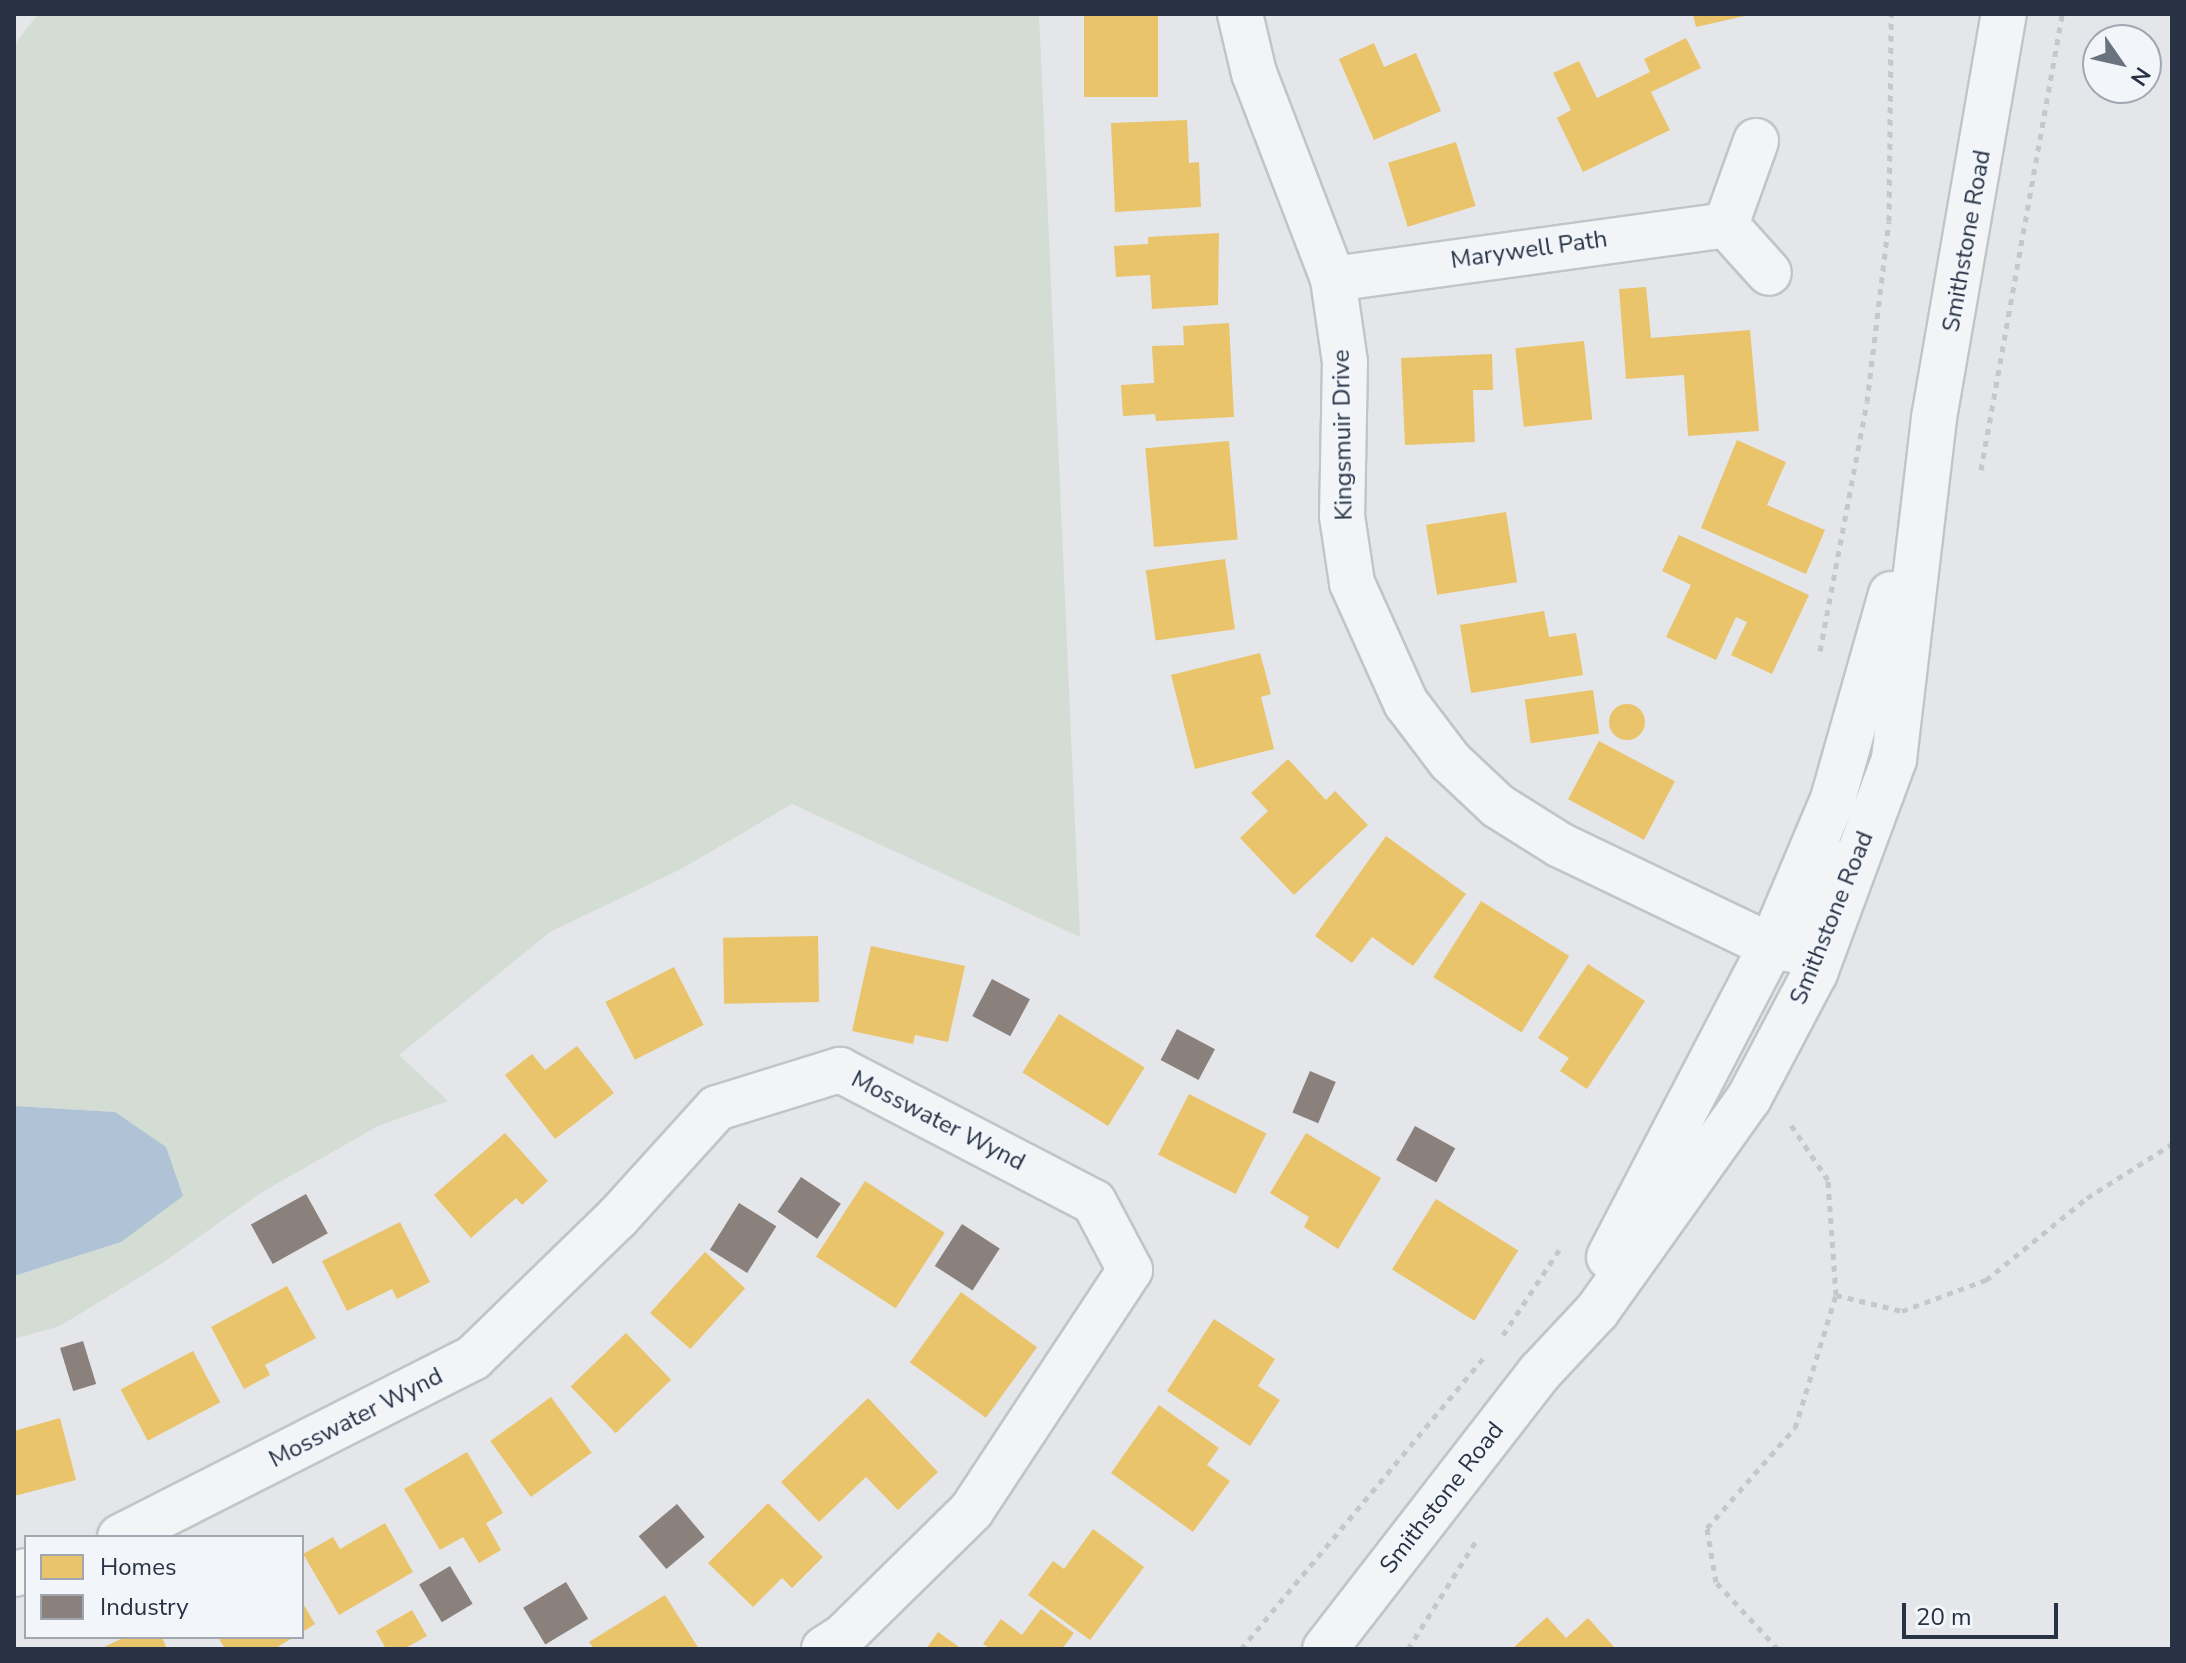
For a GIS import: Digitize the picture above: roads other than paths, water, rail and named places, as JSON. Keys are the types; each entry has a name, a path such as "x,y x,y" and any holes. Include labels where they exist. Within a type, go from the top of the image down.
{"street":[{"name":"Kingsmuir Drive","path":"1240,14 1254,73 1333,279 1345,362 1342,516 1352,583 1406,703 1450,761 1498,806 1560,845 1771,946"},
{"name":"Smithstone Road","path":"1325,1649 1561,1348 1597,1311 1749,1098 1815,973 1889,774 1927,468 2004,14"},
{"path":"1756,141 1726,225 1769,273"},
{"name":"Marywell Path","path":"1333,279 1726,225"},
{"name":"Smithstone Road","path":"1561,1348 1771,946 1833,799 1927,468"},
{"path":"1771,946 1794,950 1889,774"},
{"name":"Mosswater Wynd","path":"124,1535 473,1358 618,1217 717,1108 840,1070 1094,1202 1130,1270 972,1510 844,1636 824,1649"}],"water":[{"path":"14,1106 115,1112 166,1147 183,1196 121,1242 14,1276"}]}
